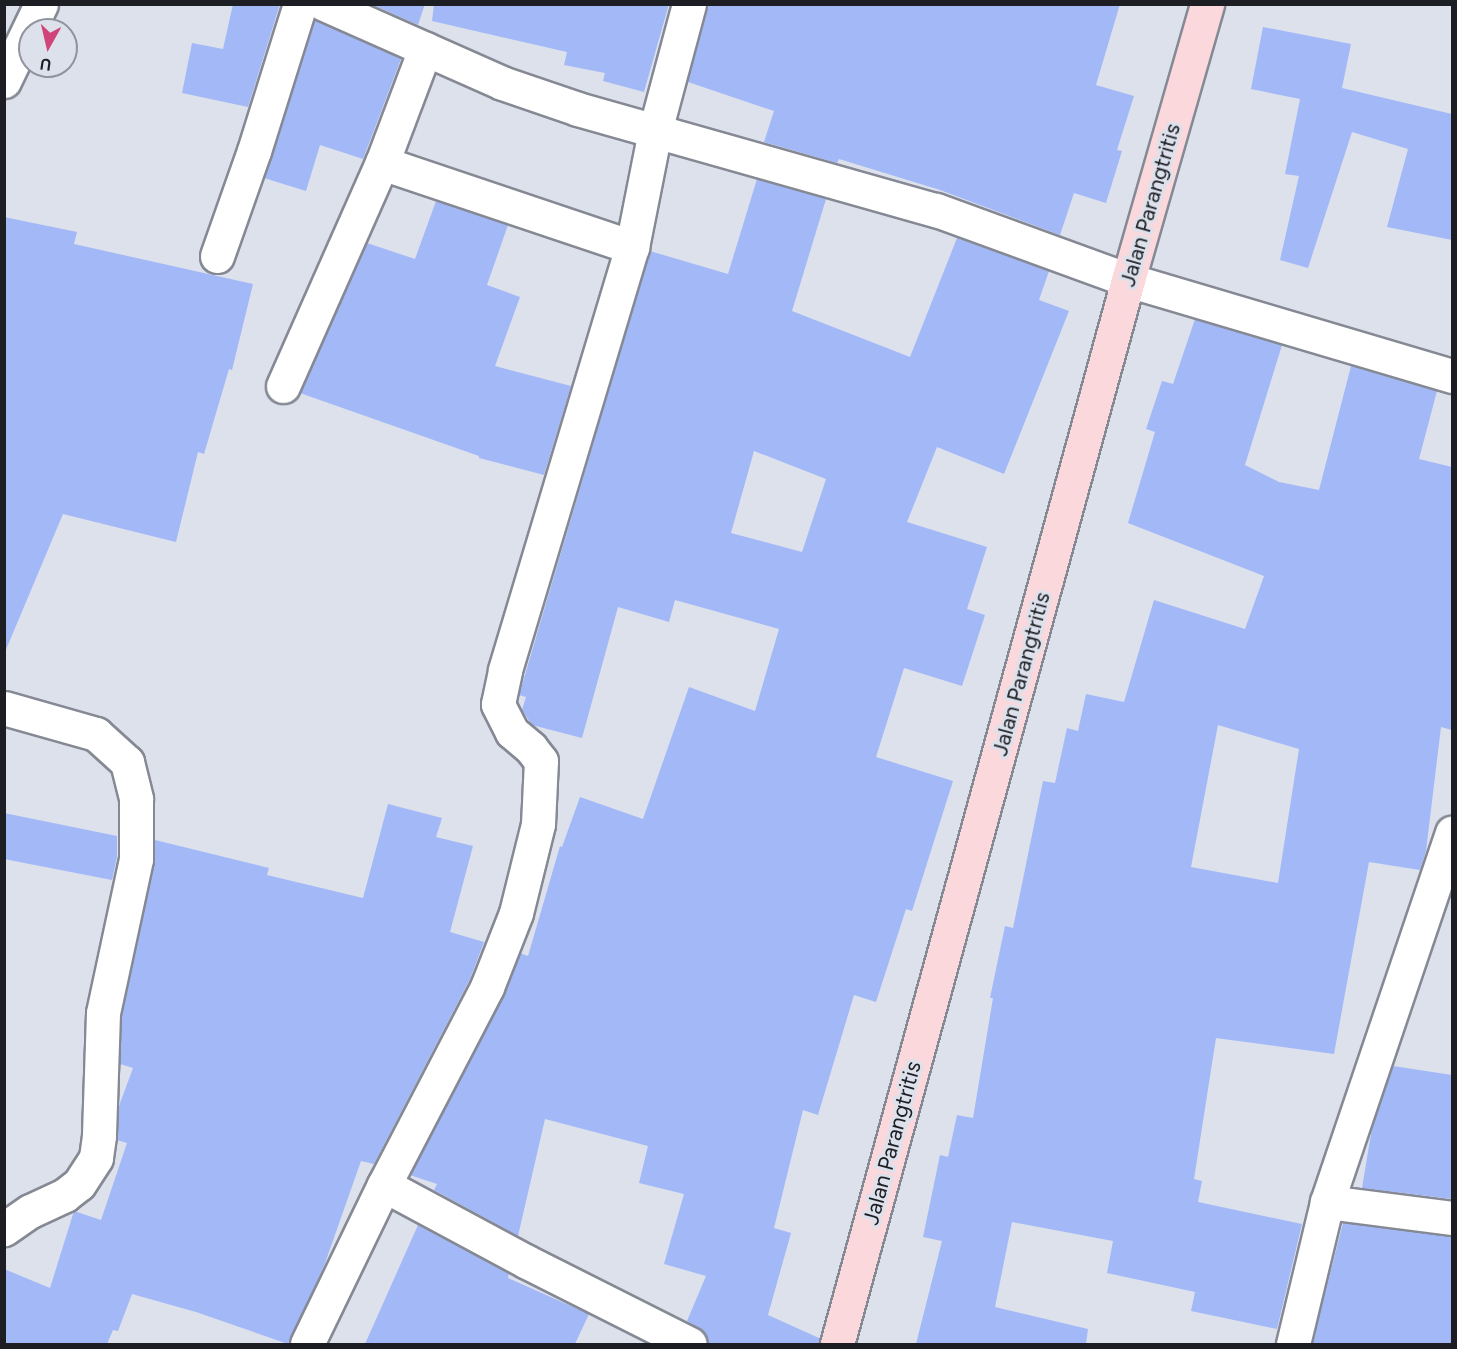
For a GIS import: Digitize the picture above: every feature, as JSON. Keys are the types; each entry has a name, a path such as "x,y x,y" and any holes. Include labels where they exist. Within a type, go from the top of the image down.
{"main road":[{"name":"Jalan Parangtritis","path":"837,1344 1128,280 1207,4"}],"street":[{"path":"4,81 41,4"},
{"path":"217,256 254,151 300,4"},
{"path":"324,4 502,82 655,131 809,172 936,210 1128,280 1452,376"},
{"path":"307,1344 384,1185 487,987 516,913 538,824 541,761 531,748 512,732 498,704 505,670 632,248 655,131 689,4"},
{"path":"283,386 382,163 425,49"},
{"path":"382,163 632,248"},
{"path":"4,708 33,714 96,734 127,762 136,799 136,859 103,1013 99,1136 96,1158 80,1184 65,1195 30,1211 4,1229"},
{"path":"1293,1344 1328,1202 1439,917 1452,833"},
{"path":"384,1185 537,1267 690,1344"},
{"path":"1328,1202 1452,1218"}],"building":[{"path":"233,4 280,4 248,107 182,93 192,43 223,49"},
{"path":"371,4 425,4 418,25"},
{"path":"434,4 669,4 644,92 603,81 605,73 564,65 567,52 432,21"},
{"path":"707,4 1120,4 1096,85 1134,96 1117,150 1122,151 1106,203 1074,193 1060,235 940,190 839,159 837,163 764,142 774,111 688,82"},
{"path":"315,20 401,59 363,159 320,145 306,191 264,178"},
{"path":"1263,27 1351,44 1342,88 1452,114 1452,240 1387,227 1408,149 1352,132 1308,268 1280,260 1299,176 1285,174 1300,99 1251,89"},
{"path":"757,179 826,199 792,311 910,357 957,238 1049,271 1039,300 1069,311 1004,474 937,447 907,522 987,547 967,609 985,615 962,686 904,668 876,757 953,781 912,911 906,909 876,1002 854,995 818,1115 803,1110 774,1228 791,1233 768,1315 819,1338 819,1344 708,1344 705,1333 687,1321 706,1276 664,1264 684,1194 639,1183 648,1146 545,1119 518,1236 434,1190 437,1184 410,1175 504,996 520,953 528,956 560,846 562,847 580,797 643,819 689,687 755,711 779,629 675,600 669,622 618,607 582,738 532,725 522,710 526,697 519,695 650,251 728,274","holes":["754,451 826,479 802,552 731,533"]},
{"path":"436,201 508,225 487,285 520,297 495,366 571,386 544,475 479,458 479,456 300,393 367,243 415,259"},
{"path":"4,217 77,232 74,244 253,284 232,370 229,369 204,454 198,452 176,542 63,514 5,652"},
{"path":"1195,319 1282,345 1245,465 1279,482 1319,490 1351,366 1437,391 1419,459 1452,467 1452,730 1441,727 1426,851 1420,870 1369,862 1334,1054 1216,1038 1194,1179 1202,1181 1198,1202 1302,1224 1277,1329 1191,1311 1195,1292 1107,1273 1113,1241 1012,1222 995,1307 1088,1329 1086,1344 916,1344 942,1241 923,1237 940,1155 948,1157 957,1115 973,1118 993,998 990,998 1005,926 1013,928 1043,781 1055,783 1067,728 1078,731 1086,694 1124,702 1154,600 1245,629 1264,576 1128,523 1155,432 1146,429 1162,381 1173,384","holes":["1218,725 1299,749 1278,883 1191,867"]},
{"path":"388,804 442,818 436,837 473,846 450,932 484,942 470,979 374,1164 361,1161 324,1266 288,1344 196,1312 132,1294 118,1331 113,1330 107,1344 4,1344 4,1269 50,1288 74,1211 101,1220 127,1143 117,1140 119,1106 133,1068 120,1064 122,1015 154,863 155,840 269,868 267,875 363,898"},
{"path":"4,813 117,836 117,857 112,880 4,859"},
{"path":"1393,1066 1452,1075 1452,1199 1362,1188 1372,1128"},
{"path":"1343,1223 1452,1236 1452,1344 1312,1344"},
{"path":"418,1225 509,1274 508,1278 589,1314 575,1344 365,1344"}]}
